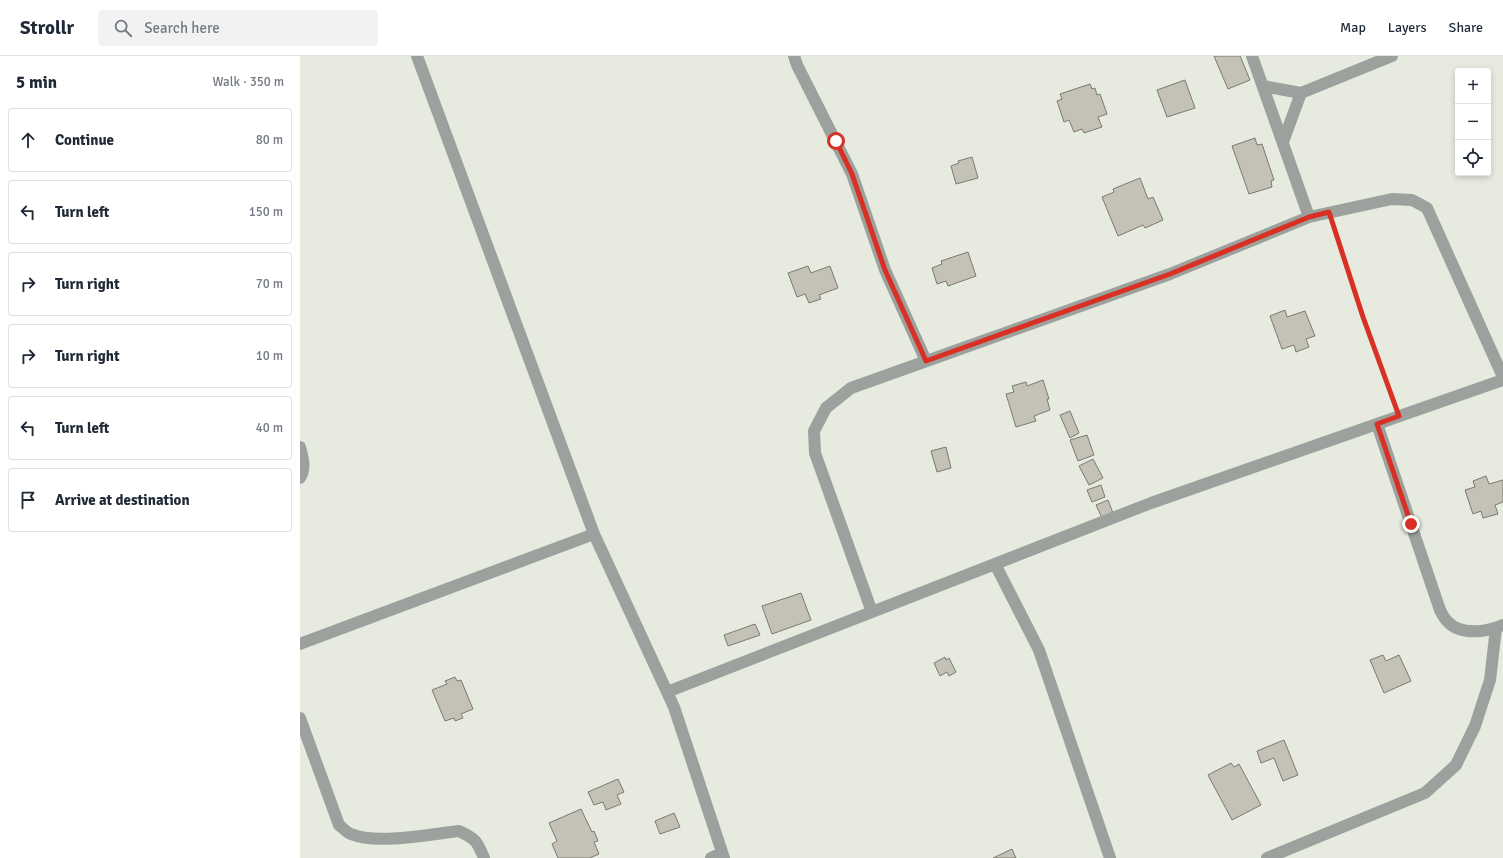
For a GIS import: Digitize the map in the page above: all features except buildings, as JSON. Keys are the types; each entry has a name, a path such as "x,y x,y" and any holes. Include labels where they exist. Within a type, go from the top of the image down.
{"street":[{"path":"417,56 594,534 674,707 719,856"},
{"path":"794,56 797,65 852,174 885,270 926,361"},
{"path":"1252,56 1309,217"},
{"path":"1263,86 1302,93 1392,56"},
{"path":"1283,142 1302,93"},
{"path":"667,692 872,612 995,564 1151,503 1503,379 1427,208 1412,200 1392,199 1309,217 1170,274 851,388 826,408 814,431 815,454 872,612"},
{"path":"1267,858 1425,793 1456,765 1475,726 1490,680 1499,627 1476,632 1460,629 1447,622 1440,610 1377,424"},
{"path":"300,447 304,459 304,471 300,478"},
{"path":"300,644 594,534"},
{"path":"995,564 1039,650 1110,858"},
{"path":"300,718 339,825 350,834 361,838 379,840 459,831 470,836 477,842 484,858"}],"path":[{"path":"1329,212 1363,317 1399,416"}],"route":[{"path":"836,141 852,174 885,270 926,361 1170,274 1309,217 1329,212 1363,317 1399,416 1377,424 1411,524"}]}
